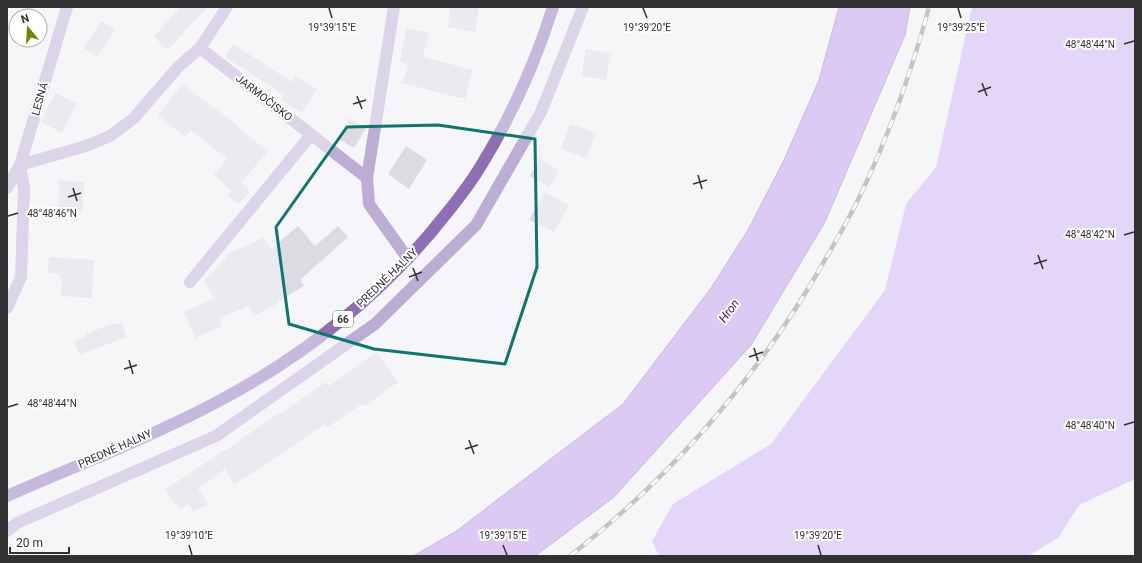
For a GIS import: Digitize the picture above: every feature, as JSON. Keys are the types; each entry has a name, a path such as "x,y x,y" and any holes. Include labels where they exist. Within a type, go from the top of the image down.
{"main road":[{"name":"PREDNÉ HALNY","path":"7,496 190,416 288,360 332,328 370,296 408,259 461,195 482,165 521,89 540,45 553,7"}],"street":[{"name":"LESNÁ","path":"7,188 20,165 67,7"},
{"path":"7,308 21,277 24,189 20,165 86,146 110,136 133,119 178,67 200,48 227,7"},
{"path":"394,7 367,178 369,204 408,259"},
{"path":"7,532 17,523 216,436 375,324 476,225 541,112 582,7"},
{"name":"JARMOČISKO","path":"200,48 367,178"},
{"path":"190,282 311,135"}],"highlighted area":[{"path":"438,125 535,139 537,267 505,364 374,349 289,324 276,227 347,127"}],"shaded area":[{"path":"972,7 1135,7 1135,479 1079,505 1058,538 1028,556 659,556 652,541 673,504 771,444 885,290 906,204 936,167"}],"water":[{"name":"Hron","path":"839,7 910,7 905,35 825,222 751,345 614,497 535,556 413,556 455,532 623,404 711,288 748,230 784,160 819,80"}],"building":[{"path":"180,7 208,7 183,32 184,33 168,50 154,37"},
{"path":"450,7 479,7 475,32 448,27"},
{"path":"101,21 115,30 97,57 84,48"},
{"path":"406,28 429,33 423,57 473,70 465,99 402,83 409,65 400,62"},
{"path":"233,44 292,82 296,76 317,89 302,113 281,100 284,95 225,57"},
{"path":"586,49 611,54 606,80 582,76"},
{"path":"182,84 237,125 236,126 268,151 241,183 250,191 239,204 227,195 231,191 214,175 227,159 191,130 185,137 158,115"},
{"path":"55,93 77,103 62,133 41,122"},
{"path":"349,118 366,128 354,148 337,138"},
{"path":"570,124 596,133 586,158 561,149"},
{"path":"406,146 427,160 409,189 388,174"},
{"path":"540,159 559,170 550,187 530,176"},
{"path":"59,180 84,182 82,211 58,209"},
{"path":"544,192 569,205 554,232 529,220"},
{"path":"298,226 315,246 338,226 348,237 300,280 304,286 277,302 278,303 254,316 249,306 219,318 222,326 195,338 184,312 214,298 204,280 226,259 225,255 263,238 271,249"},
{"path":"49,257 94,260 92,298 61,296 62,279 60,279 60,274 48,273"},
{"path":"122,323 126,337 80,355 74,341 86,337 85,334 111,324"},
{"path":"376,352 398,382 365,406 362,404 328,427 325,424 265,465 234,484 225,469 198,489 208,504 194,512 188,504 181,509 177,503 175,505 165,490 326,382 329,386"}],"railway":[{"path":"570,556 607,526 676,461 738,390 793,313 843,229 868,179 898,106 929,7"}]}
